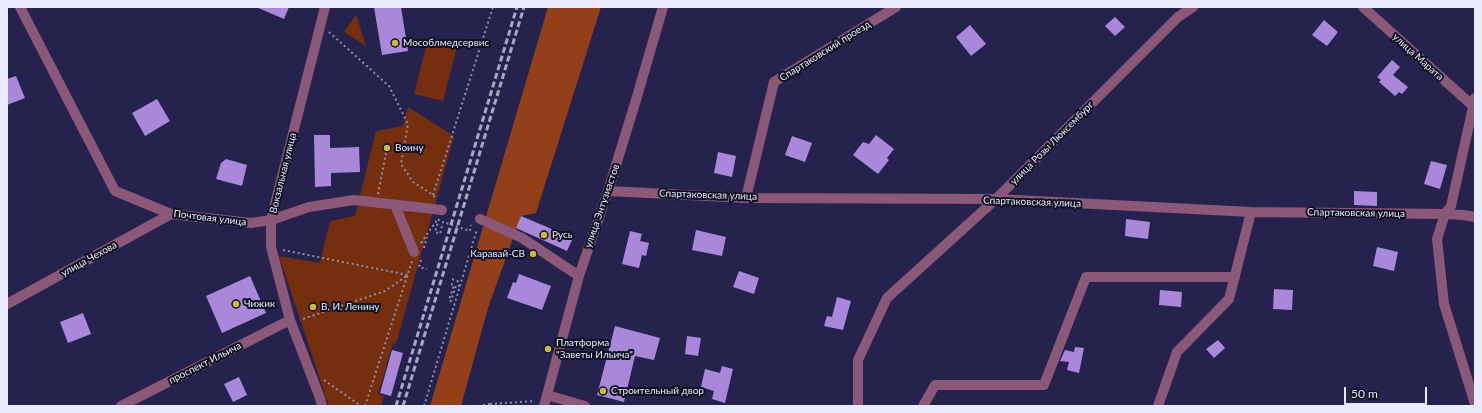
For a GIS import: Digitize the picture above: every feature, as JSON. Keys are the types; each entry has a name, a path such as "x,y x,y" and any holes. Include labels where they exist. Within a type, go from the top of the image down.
{"street":[{"name":"Почтовая улица","path":"20,7 115,192 172,214 251,223 271,220 309,207 354,200 442,210"},
{"name":"Вокзальная улица","path":"322,406 291,322 271,247 271,220 325,7"},
{"name":"улица Энтузиастов","path":"546,401 579,276 608,191 636,100 662,7"},
{"name":"Спартаковский проезд","path":"746,198 774,82 896,7"},
{"name":"улица Розы Люксембург","path":"858,406 858,360 887,298 996,199 1178,17 1193,7"},
{"name":"улица Марата","path":"1363,7 1474,102"},
{"path":"1474,102 1448,210 1437,239 1444,304 1475,404"},
{"name":"Спартаковская улица","path":"608,191 746,198 996,199 1251,212 1448,210 1475,217"},
{"path":"395,205 414,252"},
{"path":"1158,406 1177,352 1229,299 1251,212"},
{"name":"улица Чехова","path":"7,304 172,214"},
{"path":"480,219 522,238 579,276"},
{"path":"923,406 935,385 1044,385 1086,277 1234,277"},
{"name":"проспект Ильича","path":"121,406 291,322"},
{"path":"546,401 585,406"}],"path":[{"path":"433,195 493,7"},
{"path":"320,24 388,86"},
{"path":"380,185 387,148"},
{"path":"424,406 480,219 474,217 470,231 443,222 440,234 435,232 442,210"},
{"path":"271,247 408,275 385,291 291,322"},
{"path":"419,267 427,269"},
{"path":"452,279 460,282"},
{"path":"451,284 454,285 449,300 451,301 456,286 459,286"},
{"path":"309,369 361,406"},
{"path":"478,406 546,401"}],"shaded area":[{"path":"548,7 601,7 536,213 521,216 488,308 461,406 430,406"},
{"path":"356,15 366,46 344,32"},
{"path":"428,39 457,47 443,101 414,94"},
{"path":"408,107 454,136 396,344 393,343 378,394 384,396 381,406 329,406 279,256 320,263 330,221 355,216 376,131 403,126"}],"building":[{"path":"256,7 289,7 284,19"},
{"path":"374,7 401,7 408,51 382,55"},
{"path":"1115,17 1125,27 1115,36 1105,26"},
{"path":"1324,20 1338,32 1327,46 1312,35"},
{"path":"970,25 986,44 971,56 956,37"},
{"path":"1392,60 1400,67 1393,75 1408,87 1402,94 1399,92 1395,96 1379,82 1381,80 1377,77"},
{"path":"16,76 25,98 7,105 7,79"},
{"path":"157,99 170,121 145,136 132,113"},
{"path":"314,135 330,135 330,148 359,147 360,172 331,173 331,186 315,187"},
{"path":"876,135 894,149 887,158 889,160 878,174 853,155 863,142 869,144"},
{"path":"792,136 812,143 805,162 785,155"},
{"path":"718,152 736,156 732,177 714,173"},
{"path":"226,159 247,165 242,186 216,179 221,163"},
{"path":"1431,161 1447,165 1440,189 1424,184"},
{"path":"1354,191 1377,192 1377,206 1354,205"},
{"path":"521,216 573,238 567,251 516,228"},
{"path":"1126,219 1150,222 1148,239 1125,236"},
{"path":"696,230 726,237 722,256 692,250"},
{"path":"630,231 642,234 640,241 649,243 646,256 642,255 639,268 622,264"},
{"path":"1377,247 1398,252 1394,271 1373,266"},
{"path":"739,271 759,278 754,294 733,287"},
{"path":"519,274 551,286 542,310 507,298 513,282 516,283"},
{"name":"Чижик","path":"250,276 266,313 222,333 206,296"},
{"path":"1274,289 1293,290 1292,310 1273,309"},
{"path":"1160,290 1182,292 1181,307 1159,305"},
{"path":"837,297 851,301 843,330 824,326 827,316 832,317"},
{"path":"83,313 91,334 68,343 60,322"},
{"path":"615,326 660,338 654,360 635,356 624,402 597,395"},
{"path":"687,336 701,338 698,356 685,354"},
{"path":"1218,340 1225,348 1214,358 1206,349"},
{"path":"1075,347 1084,348 1079,373 1067,370 1069,362 1060,361 1065,350 1074,352"},
{"path":"392,350 403,353 391,396 380,393"},
{"path":"722,366 733,369 725,403 712,399 714,391 701,387 705,369 720,373"},
{"path":"239,377 247,395 233,402 224,384"}],"railway":[{"path":"396,406 517,7"},
{"path":"403,406 524,7"}],"place":[{"name":"Мособлмедсервис","path":"395,43"},
{"name":"Воину","path":"387,148"},
{"name":"Русь","path":"544,235"},
{"name":"Каравай-СВ","path":"533,254"},
{"name":"Чижик","path":"236,304"},
{"name":"В. И. Ленину","path":"313,307"},
{"name":"Платформа \"Заветы Ильича\"","path":"548,349"},
{"name":"Строительный двор","path":"603,391"}]}
